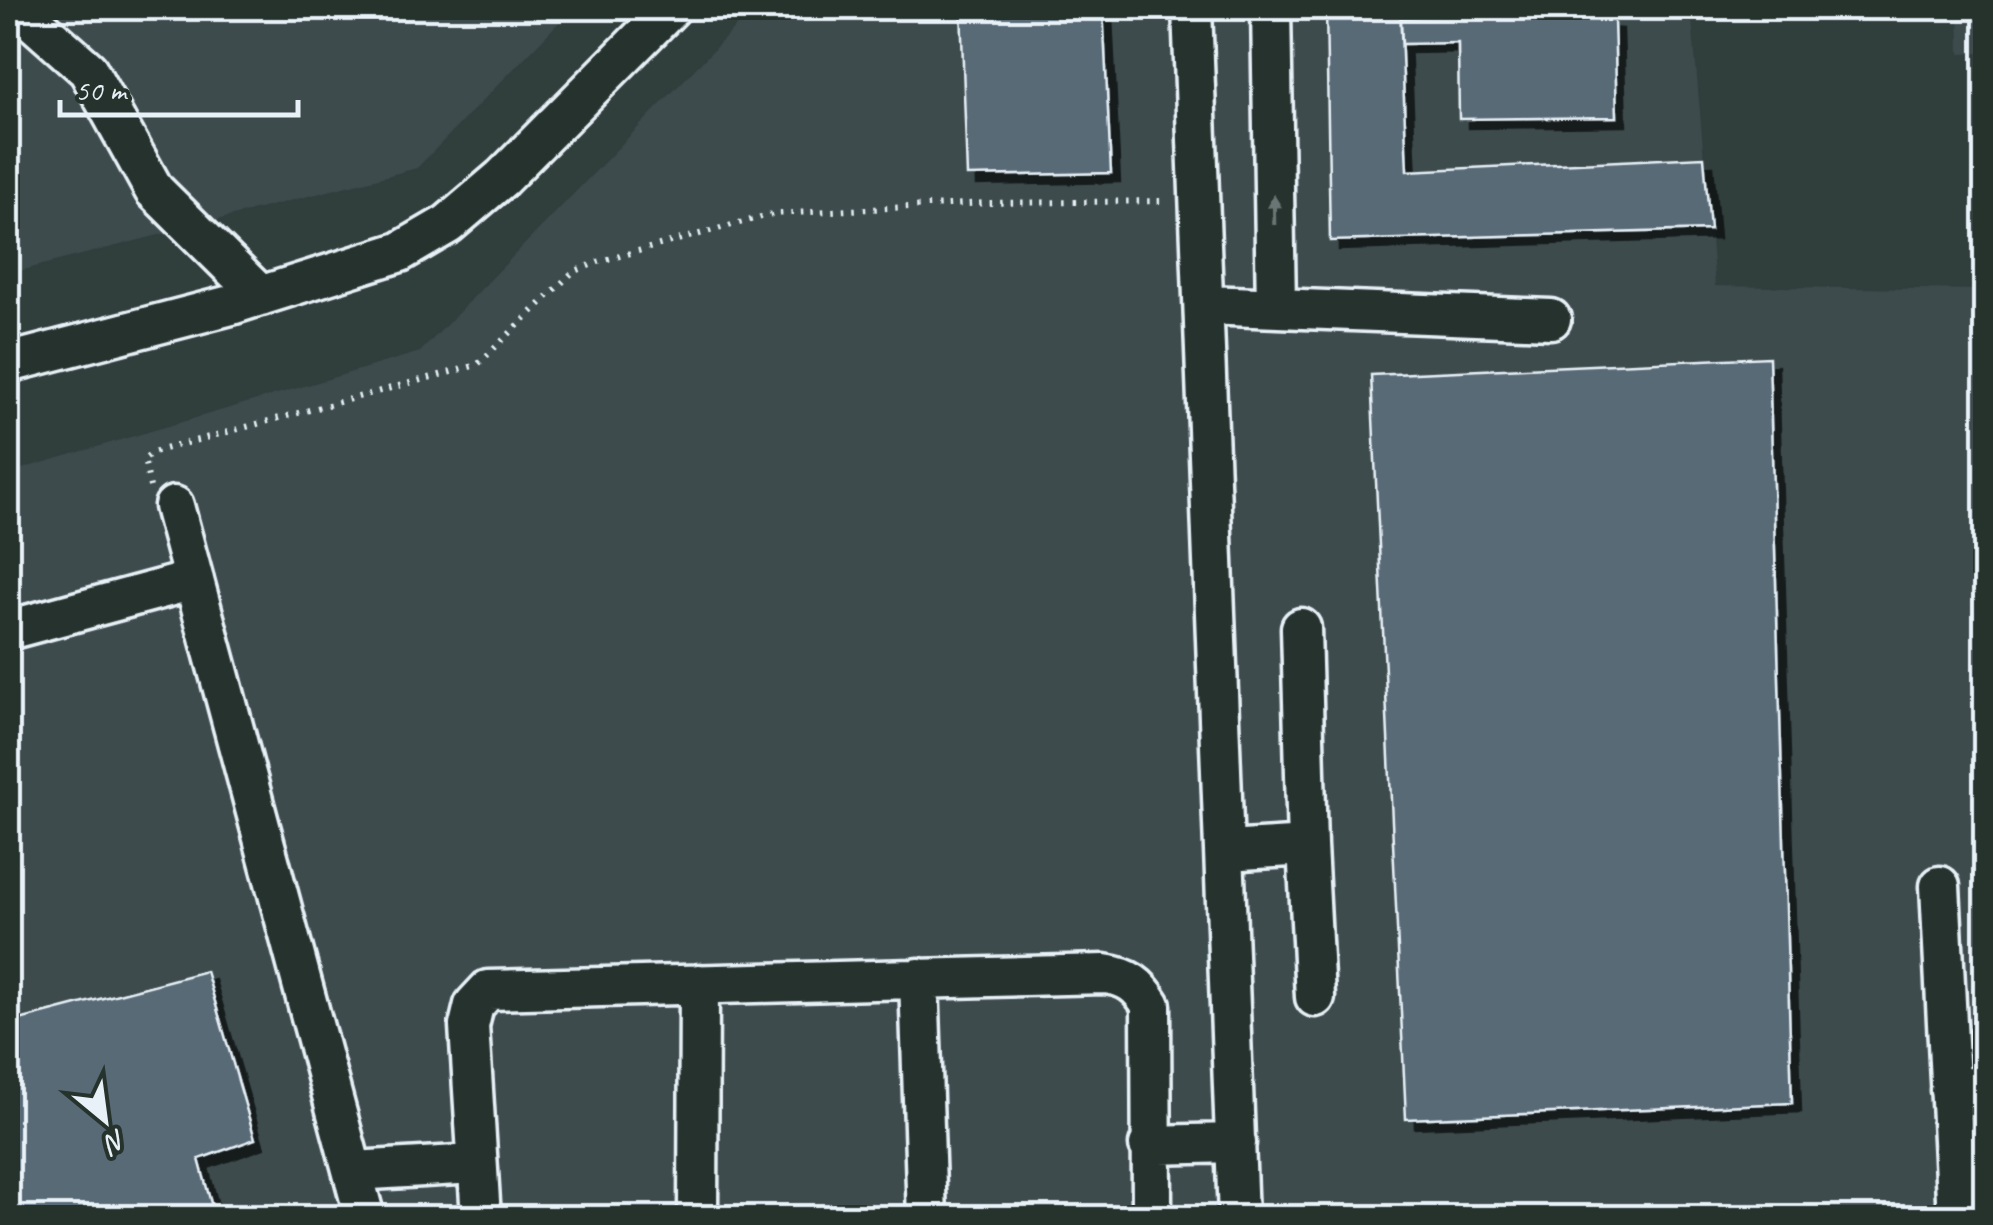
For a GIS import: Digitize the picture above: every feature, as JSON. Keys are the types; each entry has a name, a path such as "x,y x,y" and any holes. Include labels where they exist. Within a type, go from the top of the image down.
{"street":[{"path":"18,8 88,70 154,190 261,296"},
{"path":"8,363 261,296 400,252 448,224 502,178 671,8"},
{"path":"1192,8 1238,1218"},
{"path":"1271,8 1276,308"},
{"path":"1206,305 1550,319"},
{"path":"174,506 366,1218"},
{"path":"8,630 194,580"},
{"path":"1302,628 1306,846 1315,996"},
{"path":"1226,851 1306,846"},
{"path":"1940,886 1968,1088 1957,1218"},
{"path":"481,1218 469,1026 474,1005 488,990 1105,974 1122,976 1141,987 1151,1005 1152,1206 1148,1218"},
{"path":"919,978 927,1218"},
{"path":"698,1218 699,984"},
{"path":"1149,1145 1236,1142"},
{"path":"353,1171 476,1164"}],"path":[{"path":"174,506 160,506 153,499 144,468 144,459 153,452 477,365 572,272 598,262 772,214 986,203 1201,200"}],"shaded area":[{"path":"8,8 573,8 417,168 8,274"},
{"path":"754,8 1691,8 1715,286 1985,290 1985,1217 8,1218 8,473 420,352"},
{"path":"1959,8 1985,8 1985,53 1960,54"}],"building":[{"path":"961,8 1103,8 1111,173 967,176"},
{"path":"1326,8 1400,8 1407,171 1704,157 1710,230 1330,241"},
{"path":"1456,8 1566,8 1566,17 1614,20 1617,117 1459,119 1458,43 1402,44 1401,18 1455,15"},
{"path":"1769,357 1792,1103 1406,1119 1371,375"},
{"path":"206,971 255,1139 199,1159 215,1218 8,1218 8,1023"}]}
